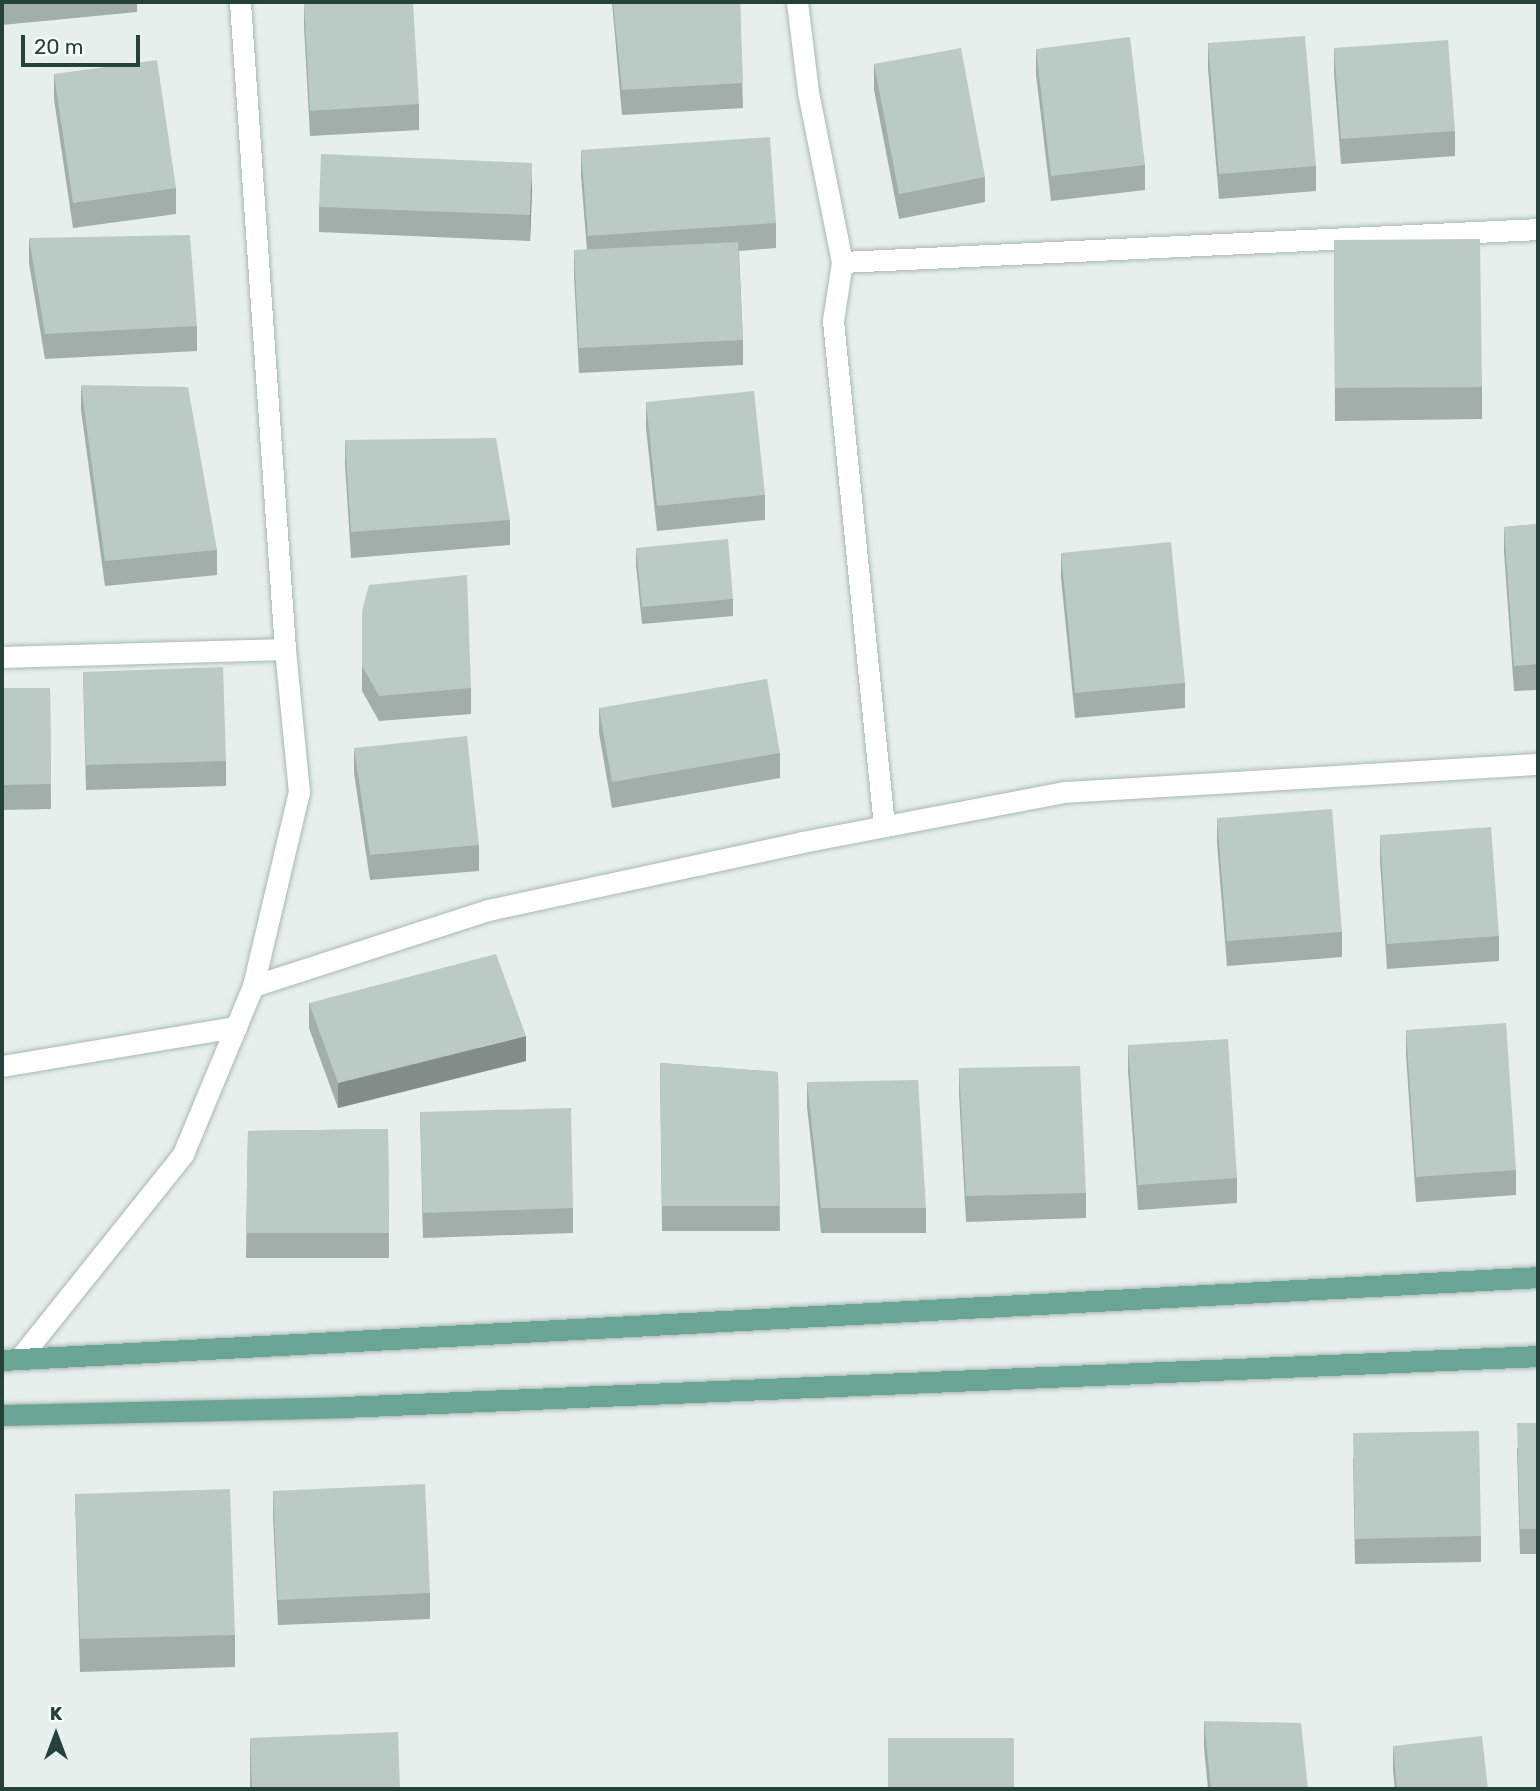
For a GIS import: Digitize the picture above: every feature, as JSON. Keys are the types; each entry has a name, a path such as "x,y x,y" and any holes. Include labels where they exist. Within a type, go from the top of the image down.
{"main road":[{"path":"2,1374 10,1359 1538,1277"},
{"path":"2,1415 385,1405 1538,1356"}],"street":[{"path":"10,1359 183,1154 253,986 299,792 285,649 240,2"},
{"path":"797,2 808,92 842,262 833,321 884,826"},
{"path":"842,262 1538,229"},
{"path":"2,657 285,649"},
{"path":"253,986 488,910 884,826 1064,792 1538,764"},
{"path":"2,1066 236,1027"}],"building":[{"path":"304,2 413,2 419,104 310,111"},
{"path":"613,2 740,2 743,83 622,90"},
{"path":"1305,36 1316,166 1219,174 1208,43"},
{"path":"1130,37 1145,165 1051,176 1036,49"},
{"path":"1448,40 1455,131 1341,139 1334,48"},
{"path":"961,48 985,177 899,194 874,64"},
{"path":"157,60 176,188 73,203 54,74"},
{"path":"770,137 776,223 588,236 581,150"},
{"path":"321,154 532,163 530,215 319,207"},
{"path":"190,235 197,326 45,334 29,238"},
{"path":"1480,239 1482,387 1335,388 1334,240"},
{"path":"738,242 743,340 579,348 574,250"},
{"path":"81,385 188,387 217,550 105,561"},
{"path":"754,391 765,495 657,506 646,402"},
{"path":"496,438 510,520 351,532 345,440"},
{"path":"1538,524 1538,664 1514,666 1504,527"},
{"path":"728,539 733,599 642,607 636,548"},
{"path":"1171,542 1185,683 1075,693 1061,553"},
{"path":"467,575 471,688 379,696 362,666 362,611 369,585"},
{"path":"223,667 226,761 86,765 83,672"},
{"path":"767,679 780,753 612,782 599,708"},
{"path":"2,688 50,688 51,784 2,785"},
{"path":"467,736 479,845 370,855 354,748"},
{"path":"1332,809 1342,932 1227,941 1217,818"},
{"path":"1491,827 1499,936 1387,944 1380,835"},
{"path":"496,954 526,1036 338,1083 309,1003"},
{"path":"1506,1023 1516,1170 1416,1177 1406,1030"},
{"path":"1228,1039 1237,1178 1138,1185 1128,1045"},
{"path":"660,1063 778,1072 780,1206 662,1206"},
{"path":"1080,1066 1086,1193 966,1196 959,1068"},
{"path":"918,1080 926,1208 821,1208 807,1082"},
{"path":"571,1108 573,1208 423,1213 420,1112"},
{"path":"388,1129 389,1233 246,1233 248,1131"},
{"path":"1517,1423 1538,1423 1538,1529 1520,1529"},
{"path":"1479,1431 1481,1536 1355,1539 1353,1433"},
{"path":"425,1484 430,1593 278,1600 273,1491"},
{"path":"230,1489 235,1635 80,1639 75,1494"},
{"path":"1204,1721 1301,1723 1308,1789 1211,1789"},
{"path":"398,1732 400,1789 252,1789 250,1738"},
{"path":"1482,1736 1488,1789 1397,1789 1393,1746"},
{"path":"888,1738 1014,1738 1014,1789 888,1789"}]}
